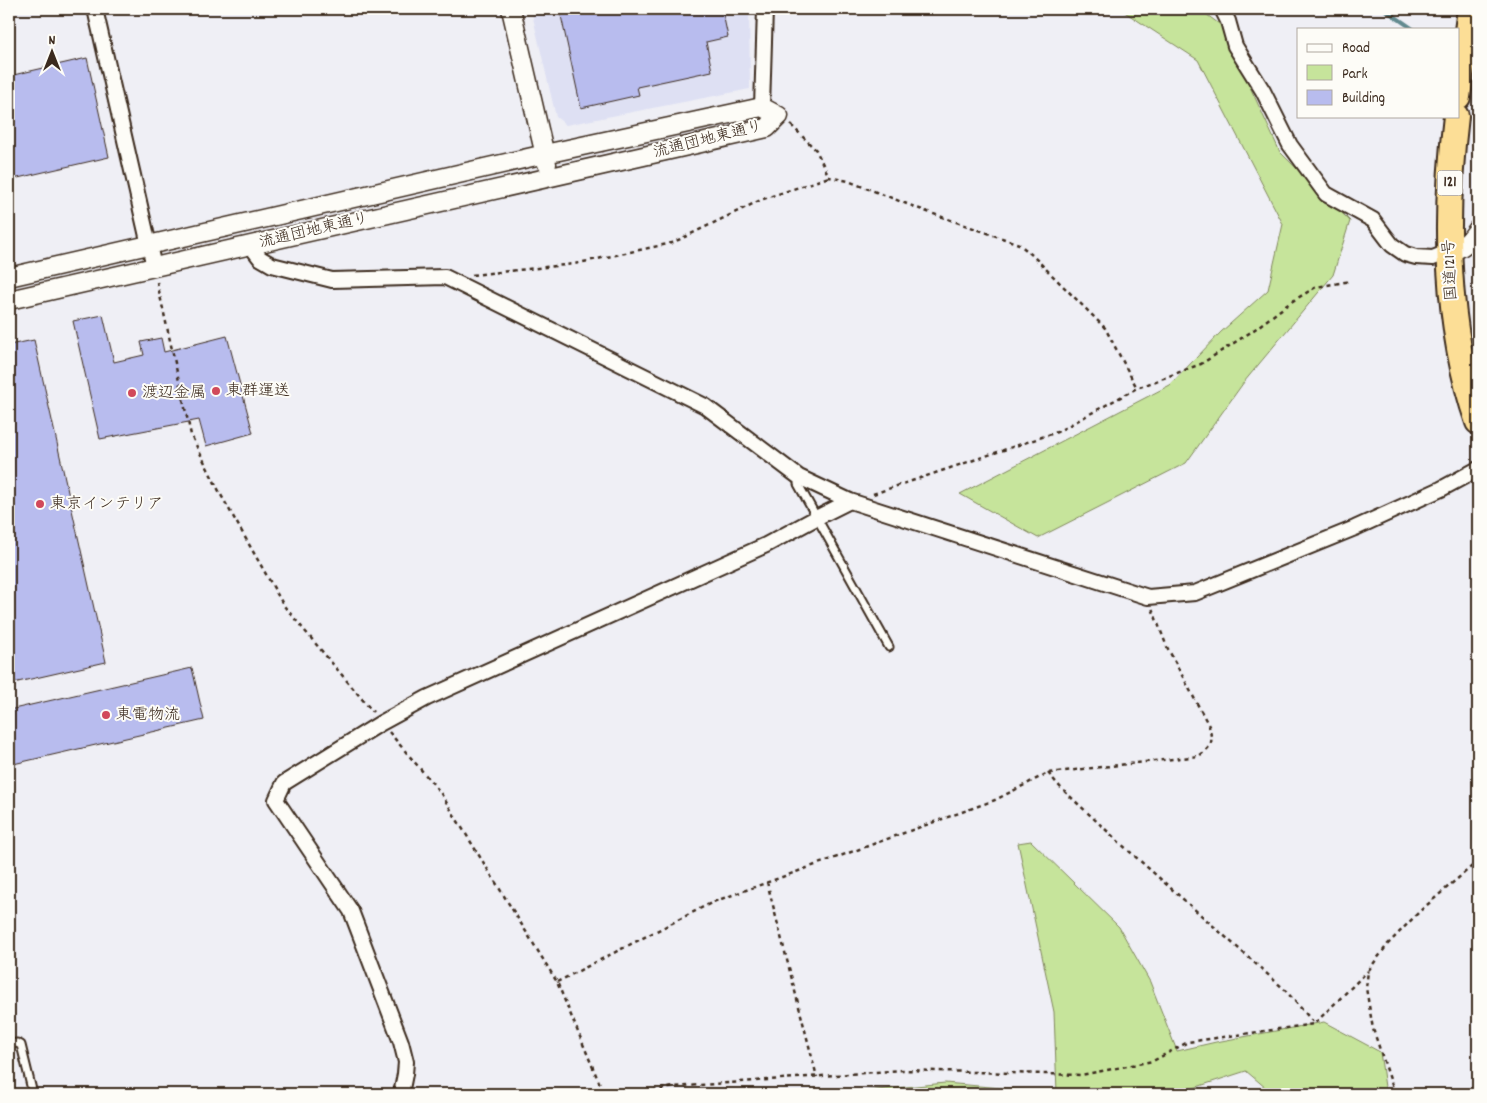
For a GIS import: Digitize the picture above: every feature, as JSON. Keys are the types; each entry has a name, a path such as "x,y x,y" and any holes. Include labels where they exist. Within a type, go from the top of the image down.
{"highway":[{"path":"1460,82 1470,9"},
{"name":"国道121号","path":"1456,118 1450,177 1450,251 1455,319 1460,352 1478,422"}],"street":[{"path":"95,9 154,267"},
{"path":"511,9 550,177"},
{"path":"762,107 765,9"},
{"path":"1222,9 1228,21 1235,46 1263,91 1290,145 1326,194 1373,220 1392,245 1405,254 1416,257 1434,258 1450,251 1458,250 1466,244 1478,229"},
{"name":"流通団地東通り","path":"9,276 545,154 762,107 778,116 767,128 9,300"},
{"path":"250,245 260,258 272,265 332,280 445,277 705,406 799,477 850,501 1148,597 1195,593 1355,528 1440,489 1478,469"},
{"path":"401,1094 406,1062 400,1042 350,911 276,800 284,784 381,723 436,694 766,545 850,501"}],"lane":[{"path":"799,477 798,484 889,647"},
{"path":"9,1044 16,1043 21,1045 33,1094"}],"path":[{"path":"778,116 787,122 816,150 829,177"},
{"path":"445,277 574,264 672,243 763,199 829,177 848,181 925,211 1019,244 1104,328 1137,388"},
{"path":"154,267 191,435 221,495 284,606 440,792 557,982 604,1094"},
{"path":"850,501 1057,432 1137,388 1202,364 1316,287 1351,282"},
{"path":"557,982 713,902 995,800 1048,773 1199,756 1210,748 1212,738 1209,726 1167,647 1148,597"},
{"path":"1048,773 1061,788 1120,843 1284,989 1314,1024"},
{"path":"637,1094 674,1088 903,1070 1081,1075 1153,1060 1188,1042 1314,1024 1368,972 1388,944 1420,911 1478,862"},
{"path":"768,882 817,1077"},
{"path":"1368,972 1366,988 1373,1029 1395,1094"}],"shaded area":[{"path":"531,9 749,9 750,89 566,125 556,117"}],"green space":[{"path":"1120,9 1199,9 1222,26 1280,152 1350,221 1333,275 1244,382 1186,463 1038,538 960,494 1170,385 1221,332 1268,290 1283,224 1198,60"},
{"path":"1031,841 1119,927 1150,982 1177,1051 1324,1022 1380,1052 1386,1094 1273,1094 1246,1071 1175,1094 838,1094 945,1083 1057,1093 1054,1012 1018,843"}],"building":[{"path":"571,9 722,9 728,37 706,42 712,71 637,87 639,95 581,108 560,11"},
{"path":"87,58 109,157 9,180 9,76"},
{"path":"103,315 114,362 144,355 141,342 161,338 164,352 227,336 253,433 206,446 199,420 100,439 73,321"},
{"name":"東京インテリア","path":"34,340 106,662 9,684 9,345"},
{"name":"東電物流","path":"192,668 204,720 9,765 9,710"}],"waterway":[{"path":"1384,9 1412,28"},
{"path":"1471,67 1478,72"}],"place":[{"name":"東群運送","path":"216,391"},
{"name":"渡辺金属","path":"132,393"},
{"name":"東京インテリア","path":"40,504"},
{"name":"東電物流","path":"106,715"}]}
